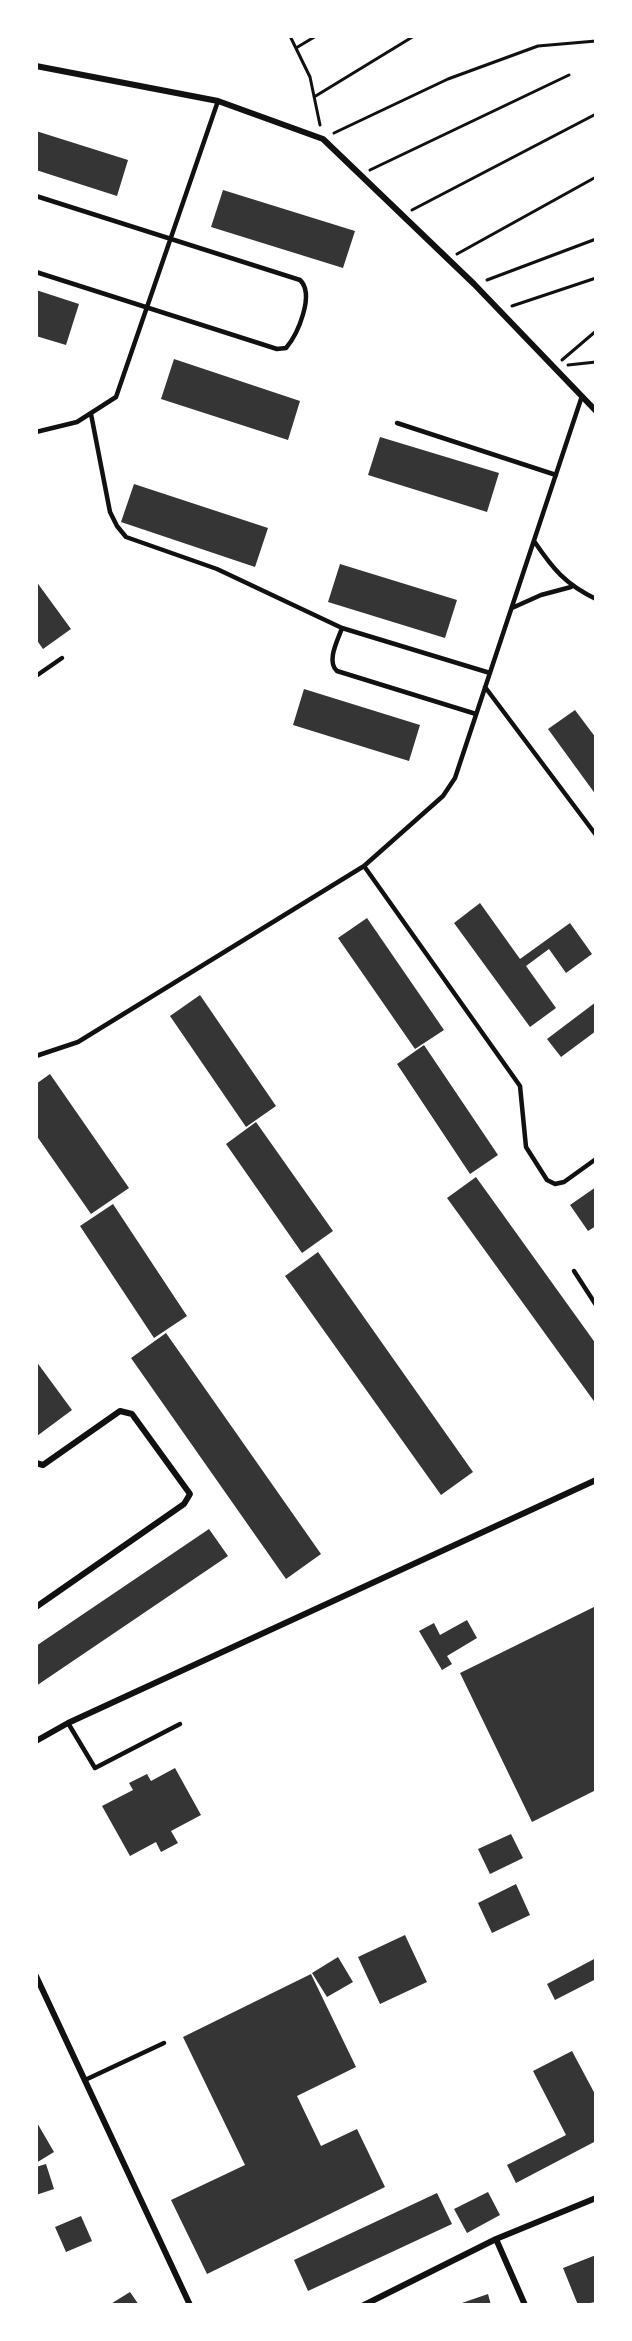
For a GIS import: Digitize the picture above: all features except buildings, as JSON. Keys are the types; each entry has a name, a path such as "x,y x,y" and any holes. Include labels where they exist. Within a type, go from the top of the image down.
{"street":[{"path":"36,66 218,101 323,139 474,284 596,411"},
{"path":"36,1463 43,1465 120,1411 132,1414 190,1494 183,1504 36,1607"},
{"path":"36,1741 68,1723 596,1480"},
{"path":"36,1976 190,2305"},
{"path":"364,2305 496,2239 596,2198"},
{"path":"496,2239 525,2305"}],"lane":[{"path":"36,432 76,422 109,404 121,388 218,101"},
{"path":"36,196 300,280 306,286 307,295 293,340 286,348 277,349 36,272"},
{"path":"36,1056 78,1042 364,866 442,796 455,778 582,396"},
{"path":"91,414 110,512 126,537 134,542 217,569 342,628 490,674"},
{"path":"397,423 556,475"},
{"path":"534,541 551,566 571,587 596,599"},
{"path":"511,608 542,595 571,587"},
{"path":"342,628 332,660 333,667 337,671 476,714"},
{"path":"36,676 62,658"},
{"path":"485,687 596,835"},
{"path":"364,866 520,1086 526,1147 547,1180 555,1184 564,1182 596,1159"},
{"path":"574,1271 596,1305"},
{"path":"68,1723 95,1768 180,1724"},
{"path":"85,2080 164,2043"}],"path":[{"path":"290,36 310,78 323,139 448,79 538,46 596,41"},
{"path":"296,48 316,36"},
{"path":"314,98 414,36"},
{"path":"360,175 569,75"},
{"path":"402,215 596,114"},
{"path":"447,259 596,177"},
{"path":"474,284 596,239"},
{"path":"499,310 596,278"},
{"path":"554,367 596,332"},
{"path":"554,367 596,362"}]}
